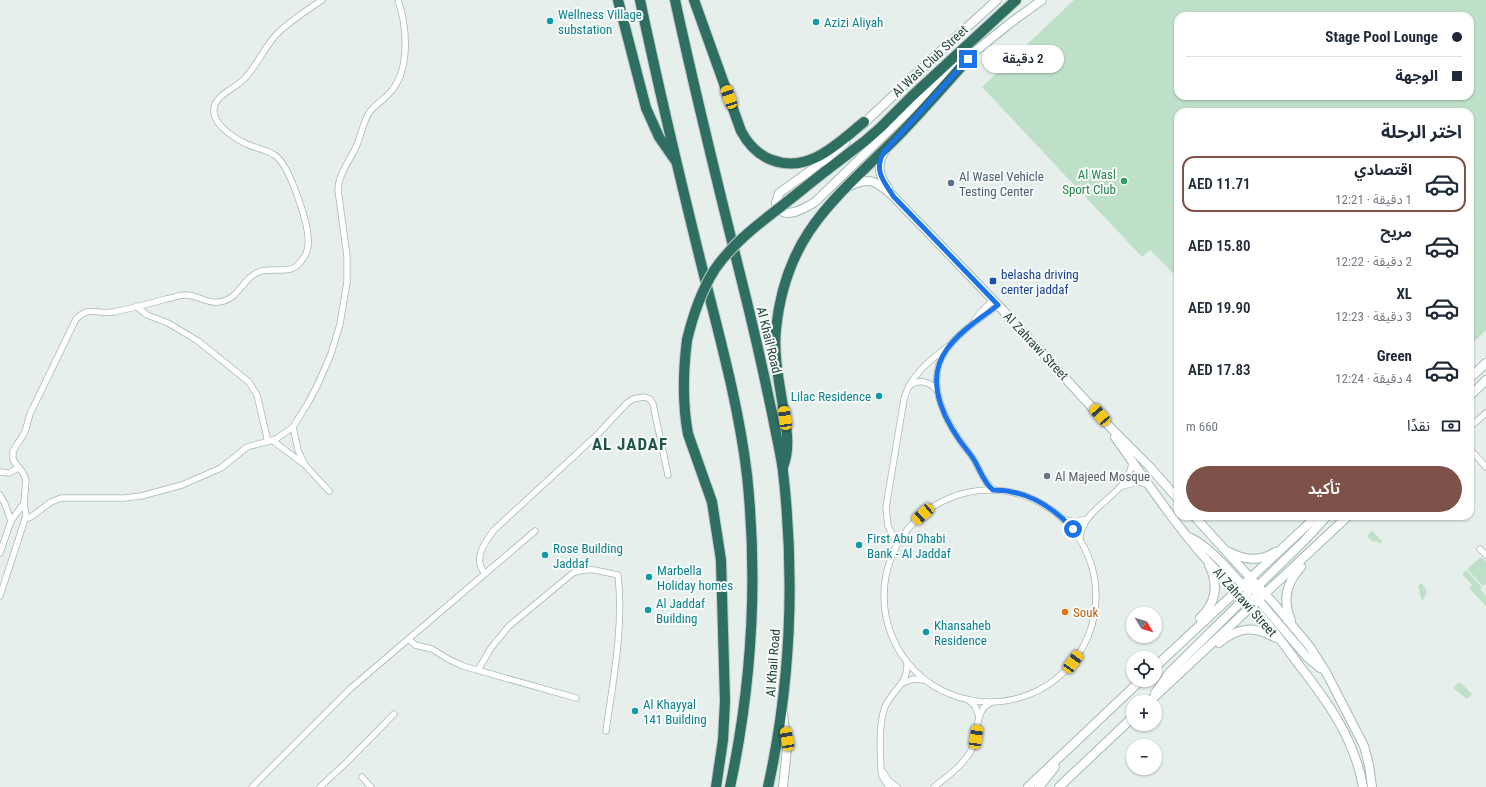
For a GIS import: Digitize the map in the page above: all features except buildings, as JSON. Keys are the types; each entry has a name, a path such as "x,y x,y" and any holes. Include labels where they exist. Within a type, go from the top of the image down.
{"highway":[{"path":"618,0 646,108 659,137 678,163"},
{"name":"Al Khail Road","path":"640,0 693,231 731,382 747,474 752,535 753,597 750,658 745,706 730,787"},
{"name":"Al Khail Road","path":"675,0 723,208 764,374 783,468 788,532 790,596 788,660 782,711 768,787"},
{"path":"694,0 741,131 757,152 769,159 782,163 794,164 807,161 833,148 864,122"},
{"path":"716,787 723,740 725,701 721,560 712,502 700,464 688,434 683,381 687,340 695,310 716,268 726,254 751,230 880,128 912,96 1016,0"},
{"path":"783,468 787,456 788,437 777,365 775,338 781,296 789,269 800,245 813,224 837,195 901,132 968,59"}],"main road":[{"name":"Al Wasl Club Street","path":"997,0 864,122 837,150 779,193 776,203 779,209 790,213 815,202 934,86 1009,24 1042,0"},
{"name":"Al Wasl Club Street","path":"1026,12 1034,0"},
{"name":"Al Zahrawi Street","path":"894,197 881,178 879,165 884,152 901,132"},
{"name":"Al Zahrawi Street","path":"837,195 855,183 865,180 878,184 894,197 996,302 1110,427 1147,484 1174,519"},
{"path":"1474,374 1486,363"},
{"path":"1474,392 1486,381"},
{"name":"Al Zahrawi Street","path":"1110,427 1174,494"},
{"name":"Al Zahrawi Street","path":"1175,520 1207,560 1237,592"},
{"name":"Al Zahrawi Street","path":"1198,520 1251,579"},
{"path":"1157,695 1201,653 1251,595 1251,579 1314,520"},
{"path":"1154,695 1158,687 1169,673 1251,595 1324,520"},
{"path":"1162,660 1237,592 1251,595 1265,594 1344,520"},
{"path":"1187,536 1198,541 1207,549 1307,657 1327,674"},
{"path":"1222,548 1237,556 1253,559 1266,557 1287,545"},
{"path":"1295,628 1286,606 1287,588 1294,575 1308,558 1312,550"},
{"path":"1186,638 1192,628 1206,613 1214,599 1214,576 1207,560"},
{"name":"Al Zahrawi Street","path":"1265,594 1295,628 1327,674 1364,746 1369,765 1372,787"},
{"name":"Al Zahrawi Street","path":"1251,595 1282,642 1317,688 1347,735 1356,760 1363,787"},
{"path":"1201,653 1213,648 1232,634 1244,630 1258,630 1267,633 1282,642"},
{"path":"1028,787 1134,687"},
{"path":"782,711 787,748 783,787"},
{"path":"1059,787 1126,724"},
{"path":"1039,787 1068,749"}],"street":[{"path":"0,596 25,519 24,503 26,480 23,473 13,460 13,451 25,432 30,414 76,319 88,311 112,312 186,295 195,296 208,302 221,302 233,297 247,280 257,272 265,270 291,270 302,261 308,246 307,230 295,190 282,163 271,153 247,144 225,129 216,118 214,108 219,98 238,85 252,70 275,36 292,20 322,0"},
{"path":"25,519 31,517 51,502 62,498 124,498 141,496 182,485 220,468 248,447 270,442 293,427 316,389 331,354 340,324 346,289 347,256 338,183 357,145 369,114 388,96 398,79 404,56 405,37 403,16 398,0"},
{"path":"897,544 888,526 886,507 904,399 908,387 915,376 926,364 952,343 996,302"},
{"path":"136,306 147,315 168,324 198,341 249,382 257,395 270,442 305,465 330,491"},
{"path":"952,343 938,368 937,390 942,407 952,428 976,463 987,484 993,490"},
{"path":"908,387 914,383 925,382 932,385 937,390"},
{"path":"485,573 480,568 479,558 486,542 494,530 598,434 623,406 633,399 641,397 647,398 654,404 668,475"},
{"path":"1474,424 1486,413"},
{"path":"293,427 298,450 305,465"},
{"path":"1474,454 1486,467"},
{"path":"1080,538 1081,530 1087,519 1122,486 1131,472 1132,460"},
{"path":"0,472 10,473 18,468"},
{"path":"1122,486 1137,482 1147,484"},
{"path":"993,490 1014,492 1030,497 1049,507 1066,520 1080,538 1092,566 1097,596 1094,616 1084,645 1066,670 1042,689 1018,699 992,702 969,701 942,691 923,680 907,664 893,640 887,623 884,606 884,590 887,571 897,544 916,520 939,503 968,492 993,490"},
{"path":"0,495 11,521"},
{"path":"0,553 11,521 24,503"},
{"path":"1066,520 1076,522 1087,519"},
{"path":"252,787 351,688 535,531"},
{"path":"1480,549 1486,555"},
{"path":"478,670 491,648 510,626 573,573 585,569 591,569 618,575 618,643 606,731"},
{"path":"409,638 415,645 428,647 455,663 576,698"},
{"path":"889,787 882,776 881,769 883,715 889,701 903,683 907,664"},
{"path":"903,683 913,679 923,680"},
{"path":"969,701 975,706 979,717"},
{"path":"934,787 957,768 969,754 976,737 979,717 982,709 992,702"},
{"path":"320,787 394,714"},
{"path":"881,769 889,781 898,787"},
{"path":"362,777 371,787"},
{"path":"930,787 939,783"}],"green space":[{"name":"Al Wasl Sport Club","path":"1074,0 1486,0 1486,330 1474,342 1474,108 1174,108 1174,274 1150,250 1142,257 982,87"},
{"path":"1372,531 1382,541 1380,544 1377,541 1373,542 1367,536"},
{"path":"1481,557 1486,561 1486,584 1483,586 1467,569"},
{"path":"1466,570 1482,587 1480,589 1486,596 1486,606 1469,588 1472,585 1462,574"},
{"path":"1421,583 1425,587 1426,591 1422,601 1418,586"},
{"path":"1458,683 1461,683 1472,694 1467,699 1453,688"}],"place":[{"name":"Wellness Village substation","path":"550,21"},
{"name":"Azizi Aliyah","path":"816,22"},
{"name":"Al Wasl Sport Club","path":"1124,181"},
{"name":"Al Wasel Vehicle Testing Center","path":"951,183"},
{"name":"belasha driving center jaddaf","path":"993,281"},
{"name":"Lilac Residence","path":"879,396"},
{"name":"Al Majeed Mosque","path":"1047,476"},
{"name":"First Abu Dhabi Bank - Al Jaddaf","path":"859,545"},
{"name":"Rose Building Jaddaf","path":"545,555"},
{"name":"Marbella Holiday homes","path":"649,577"},
{"name":"Al Jaddaf Building","path":"648,610"},
{"name":"Souk","path":"1065,612"},
{"name":"Khansaheb Residence","path":"926,632"},
{"name":"Al Khayyal 141 Building","path":"635,711"}],"district":[{"name":"AL JADAF","path":"630,444"}],"route":[{"path":"968,59 884,152 879,165 880,174 883,182 894,197 998,305 974,322 952,343 940,361 936,382 937,390 942,407 952,428 980,469 987,484 993,490 1006,490 1030,497 1053,510 1066,520 1073,529"}]}
